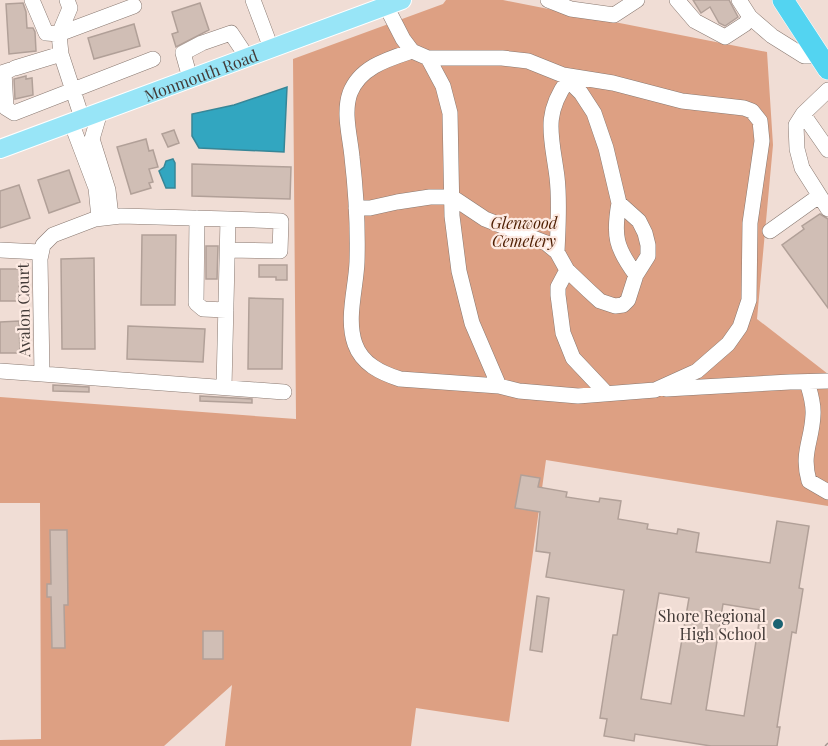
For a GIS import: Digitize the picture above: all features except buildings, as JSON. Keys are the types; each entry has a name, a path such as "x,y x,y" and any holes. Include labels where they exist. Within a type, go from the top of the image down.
{"highway":[{"path":"783,0 824,62"}],"main road":[{"name":"Monmouth Road","path":"0,149 394,3"}],"lane":[{"path":"32,0 46,33 59,34 134,6"},
{"path":"67,0 70,8 59,34 61,54 73,90 77,120 105,218"},
{"path":"253,0 271,48"},
{"path":"548,0 571,9 614,15 629,2"},
{"path":"677,0 695,21 725,37 745,24 750,17"},
{"path":"738,0 750,17 772,36 804,56 824,62"},
{"path":"394,3 403,39 412,51 428,58 528,61 565,78 613,83 682,101 744,108 752,111 760,121 762,155 750,223 750,293 747,311 740,327 728,344 697,371 656,390"},
{"path":"772,36 797,21"},
{"path":"190,78 183,53 202,43 231,33 247,57"},
{"path":"412,51 381,61 362,75 350,93 347,114 356,208 357,262 353,340 360,354 376,369 400,379 499,386 551,395 578,396 828,381"},
{"path":"61,54 4,72 6,108 14,112 153,59"},
{"path":"428,58 443,86 450,113 454,239 466,299 476,333 499,386"},
{"path":"565,78 588,100 594,113 606,148 619,203 615,222 616,240 624,258 636,274"},
{"path":"557,252 559,202 549,128 555,101 565,78"},
{"path":"770,231 824,202 801,168 797,150 796,125 803,114 828,90"},
{"path":"803,114 828,102"},
{"path":"100,112 92,139 108,190 105,218"},
{"path":"803,114 828,150"},
{"path":"356,208 370,208 430,196 452,197 485,219 539,239 557,252 567,270 600,301 615,306 623,305 628,300 636,274 648,256 647,239 639,222 619,203"},
{"name":"Avalon Court","path":"228,249 280,250 280,221 105,218 53,235 43,245 40,252 42,374 284,392"},
{"path":"197,218 196,303 203,309 226,310"},
{"path":"225,387 228,219"},
{"path":"0,250 40,252"},
{"path":"567,270 558,287 563,333 573,358 607,394"},
{"path":"697,371 700,387"},
{"path":"0,372 42,374"},
{"path":"807,382 813,405 813,416 805,467 809,481 828,492"}],"path":[{"path":"825,746 828,743"}],"green space":[{"name":"Glenwood Cemetery","path":"446,0 503,0 767,52 773,145 757,319 828,374 828,506 546,460 509,722 416,708 411,746 225,746 232,685 164,746 0,746 0,740 41,739 40,503 0,503 0,397 296,419 293,59 443,4"}],"water":[{"path":"287,87 284,152 199,148 192,136 192,114 234,105"},
{"path":"173,159 175,188 166,188 159,171 164,167 166,161"}],"place":[{"name":"Shore Regional High School","path":"778,624"}]}
